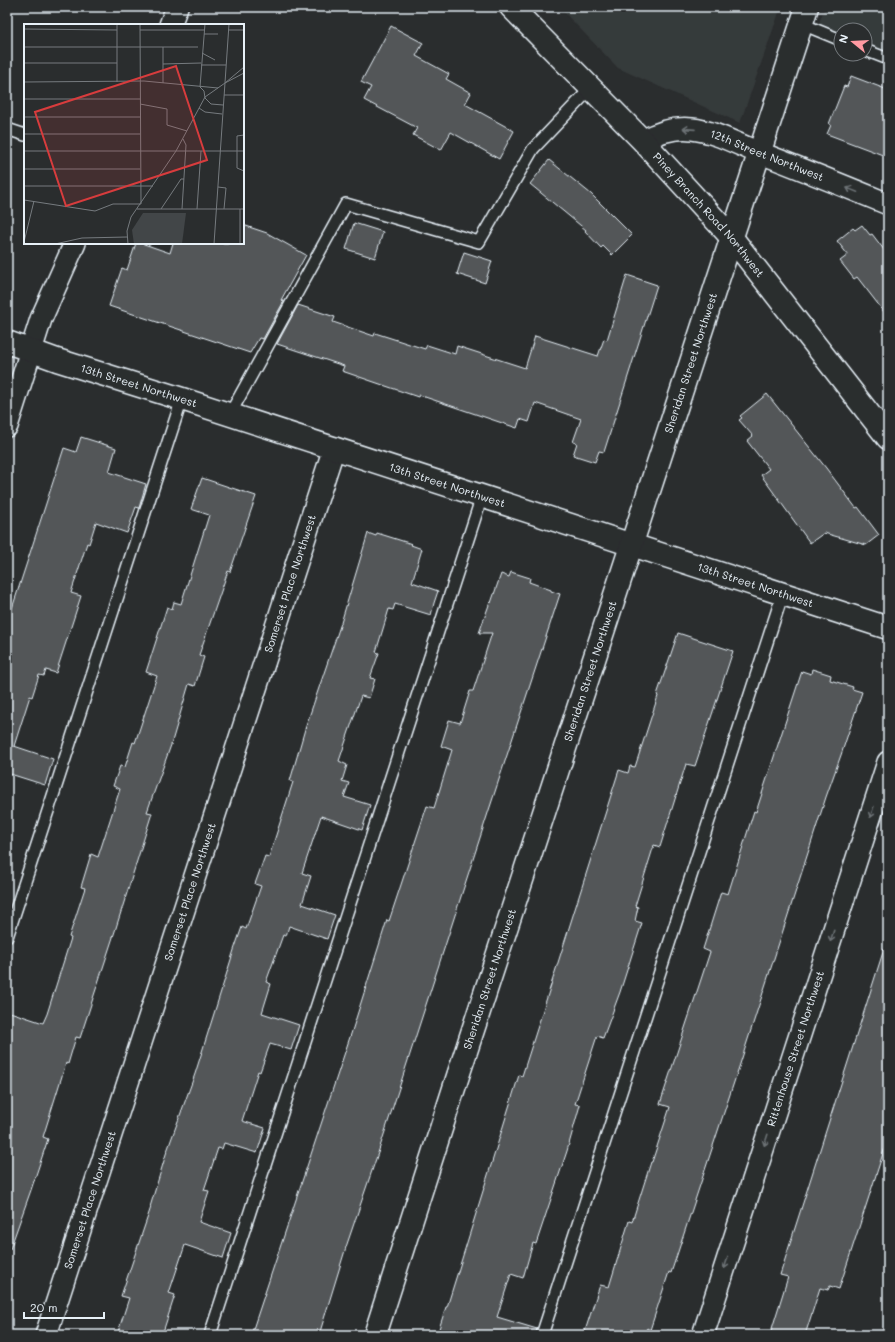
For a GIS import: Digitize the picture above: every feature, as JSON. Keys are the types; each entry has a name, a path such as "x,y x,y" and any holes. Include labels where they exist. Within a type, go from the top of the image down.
{"street":[{"path":"170,24 178,7"},
{"name":"Piney Branch Road Northwest","path":"511,7 643,141 732,238 888,438"},
{"name":"Sheridan Street Northwest","path":"375,1335 456,1082 804,16"},
{"name":"12th Street Northwest","path":"643,141 666,130 678,128 704,131 888,204"},
{"path":"7,426 41,319 75,244"},
{"name":"13th Street Northwest","path":"7,342 57,360 230,414 888,628"},
{"name":"Somerset Place Northwest","path":"46,1335 334,448"},
{"name":"Rittenhouse Street Northwest","path":"703,1335 888,762"}],"lane":[{"path":"804,16 833,35"},
{"path":"873,53 888,59"},
{"path":"230,414 346,204 479,242 533,149 591,88"},
{"path":"7,129 24,135"},
{"path":"7,937 182,399"},
{"path":"210,1335 482,496"},
{"path":"542,1335 783,593"}],"shaded area":[{"path":"559,7 781,7 740,123 618,68"},
{"path":"825,7 888,7 888,55 873,49 873,22 833,22 833,34 817,28"}],"building":[{"path":"391,26 423,43 416,56 449,74 446,79 471,93 465,104 514,131 499,159 451,132 441,150 413,135 417,128 364,100 371,87 361,82"},
{"path":"851,76 888,90 888,157 827,134 831,125 829,124 844,86 847,87"},
{"path":"549,160 591,194 632,235 612,255 603,246 601,248 585,231 586,230 530,184"},
{"path":"354,223 383,232 375,258 346,249"},
{"path":"244,225 267,233 306,255 281,300 284,301 263,339 259,338 250,353 109,306 122,268 127,270 136,244 144,244 170,253 173,244 244,244"},
{"path":"862,225 870,235 872,234 888,255 888,317 857,277 854,279 840,261 848,255 837,241 853,228 855,230"},
{"path":"464,252 492,261 485,283 457,274"},
{"path":"627,275 657,285 604,452 599,451 595,462 573,455 577,443 573,442 581,419 535,403 529,422 520,419 517,428 342,371 344,366 277,344 298,305 335,317 333,322 374,336 375,333 425,349 427,345 455,354 457,346 525,368 535,336 598,356 604,339 607,340"},
{"path":"767,394 856,508 858,507 879,535 866,545 824,533 810,543 761,475 769,469 747,441 753,436 739,420 742,418 740,416"},
{"path":"81,437 116,448 109,472 146,484 139,508 136,507 127,533 96,522 89,544 87,543 71,593 81,596 56,673 46,670 44,676 39,675 32,697 30,696 14,746 53,759 45,785 7,773 7,624 64,448 76,452"},
{"path":"202,478 256,496 199,655 204,657 195,686 189,684 171,745 147,812 152,813 115,931 80,1038 76,1037 68,1064 66,1063 43,1137 48,1139 10,1249 7,1249 7,1011 43,1023 47,1014 85,888 81,887 91,854 98,857 120,789 113,786 120,766 125,767 133,742 135,743 157,676 146,672 167,607 172,609 174,602 181,604 209,515 191,509"},
{"path":"368,533 376,536 377,533 412,544 411,545 422,549 412,582 438,591 431,615 395,604 393,610 389,609 376,652 379,653 370,678 375,679 369,698 361,696 339,761 347,765 342,781 349,783 344,797 370,805 362,830 321,816 302,873 311,876 302,904 335,915 327,939 289,926 286,936 283,935 266,982 271,984 262,1013 299,1025 291,1050 270,1044 260,1072 258,1071 242,1121 265,1128 257,1153 224,1143 222,1149 218,1148 204,1190 209,1191 199,1222 231,1233 223,1258 185,1245 169,1293 175,1295 162,1335 117,1335 129,1298 121,1296 151,1207 166,1154 195,1074 234,950 242,927 246,929 261,886 255,884 265,856 269,857 293,782 290,781 305,729 341,623"},
{"path":"511,572 530,578 529,582 560,594 346,1247 319,1335 251,1335 353,1028 387,920 389,921 427,806 434,808 452,750 441,746 449,720 460,723 470,691 473,691 492,633 479,633 501,574 509,577"},
{"path":"678,633 733,651 695,766 686,764 660,847 654,845 635,906 638,907 635,921 642,923 620,992 603,1038 597,1036 575,1104 580,1105 567,1151 536,1244 533,1243 523,1278 511,1274 497,1317 537,1329 535,1335 437,1335 519,1075 522,1076 619,770 628,773 630,766 635,767"},
{"path":"812,669 831,675 830,680 853,687 852,689 862,692 826,797 671,1273 669,1272 650,1330 647,1328 644,1335 596,1335 585,1331 600,1285 609,1287 629,1221 632,1222 670,1107 660,1104 710,952 703,949 721,892 728,894 754,811 756,812 802,671 811,674"},
{"path":"884,949 888,950 888,1138 839,1289 830,1286 828,1290 820,1288 805,1335 770,1335 788,1277 780,1275"}]}
